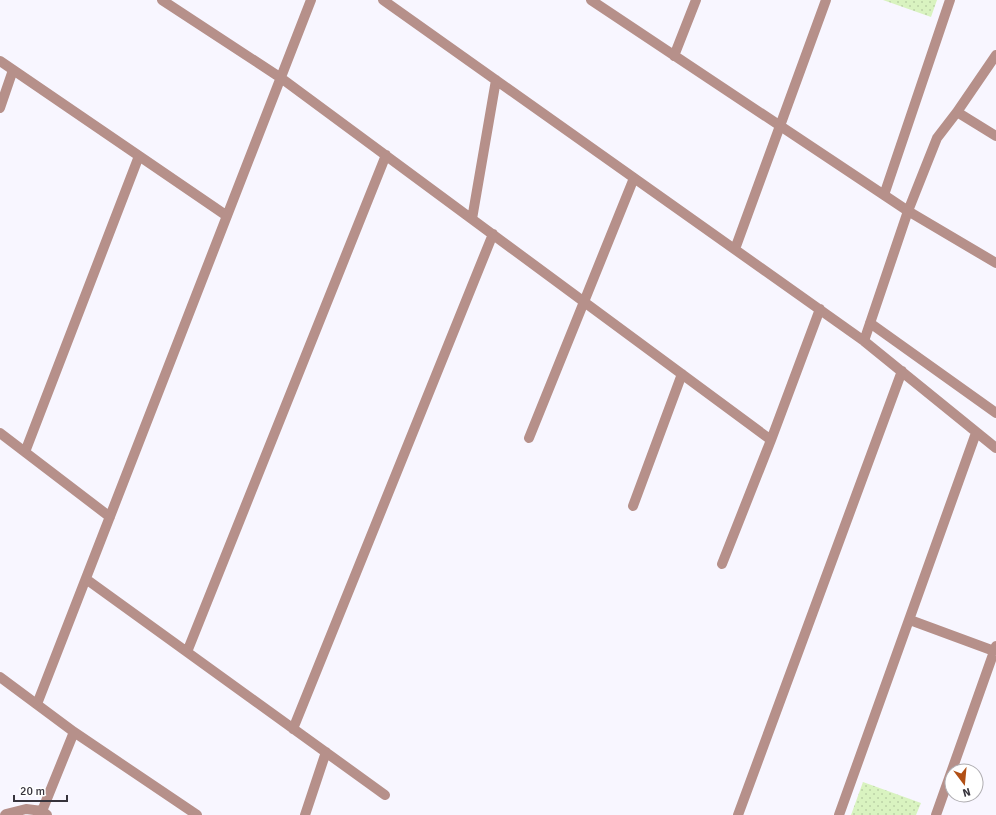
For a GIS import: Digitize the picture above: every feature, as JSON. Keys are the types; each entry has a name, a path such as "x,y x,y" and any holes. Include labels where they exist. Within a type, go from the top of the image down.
{"street":[{"path":"162,0 281,78 771,440"},
{"path":"37,704 312,0"},
{"path":"383,0 864,341 996,448"},
{"path":"591,0 908,211 996,263"},
{"path":"674,56 696,0"},
{"path":"735,249 826,0"},
{"path":"884,195 950,0"},
{"path":"864,341 908,211 937,138 957,112 996,55"},
{"path":"0,61 227,216"},
{"path":"0,108 13,70"},
{"path":"472,219 496,80"},
{"path":"957,112 996,136"},
{"path":"187,652 386,155"},
{"path":"25,452 139,156"},
{"path":"529,438 634,178"},
{"path":"293,729 493,234"},
{"path":"722,564 820,310"},
{"path":"870,323 996,413"},
{"path":"738,815 902,371"},
{"path":"634,506 682,374"},
{"path":"0,433 110,517"},
{"path":"840,815 976,433"},
{"path":"86,580 385,795"},
{"path":"910,620 995,649 936,815"},
{"path":"0,677 74,732 197,815"},
{"path":"5,815 26,809 44,813 74,732"},
{"path":"305,815 326,752"}],"green space":[{"path":"883,0 937,0 931,17"},
{"path":"863,782 921,803 916,815 851,815"}]}
